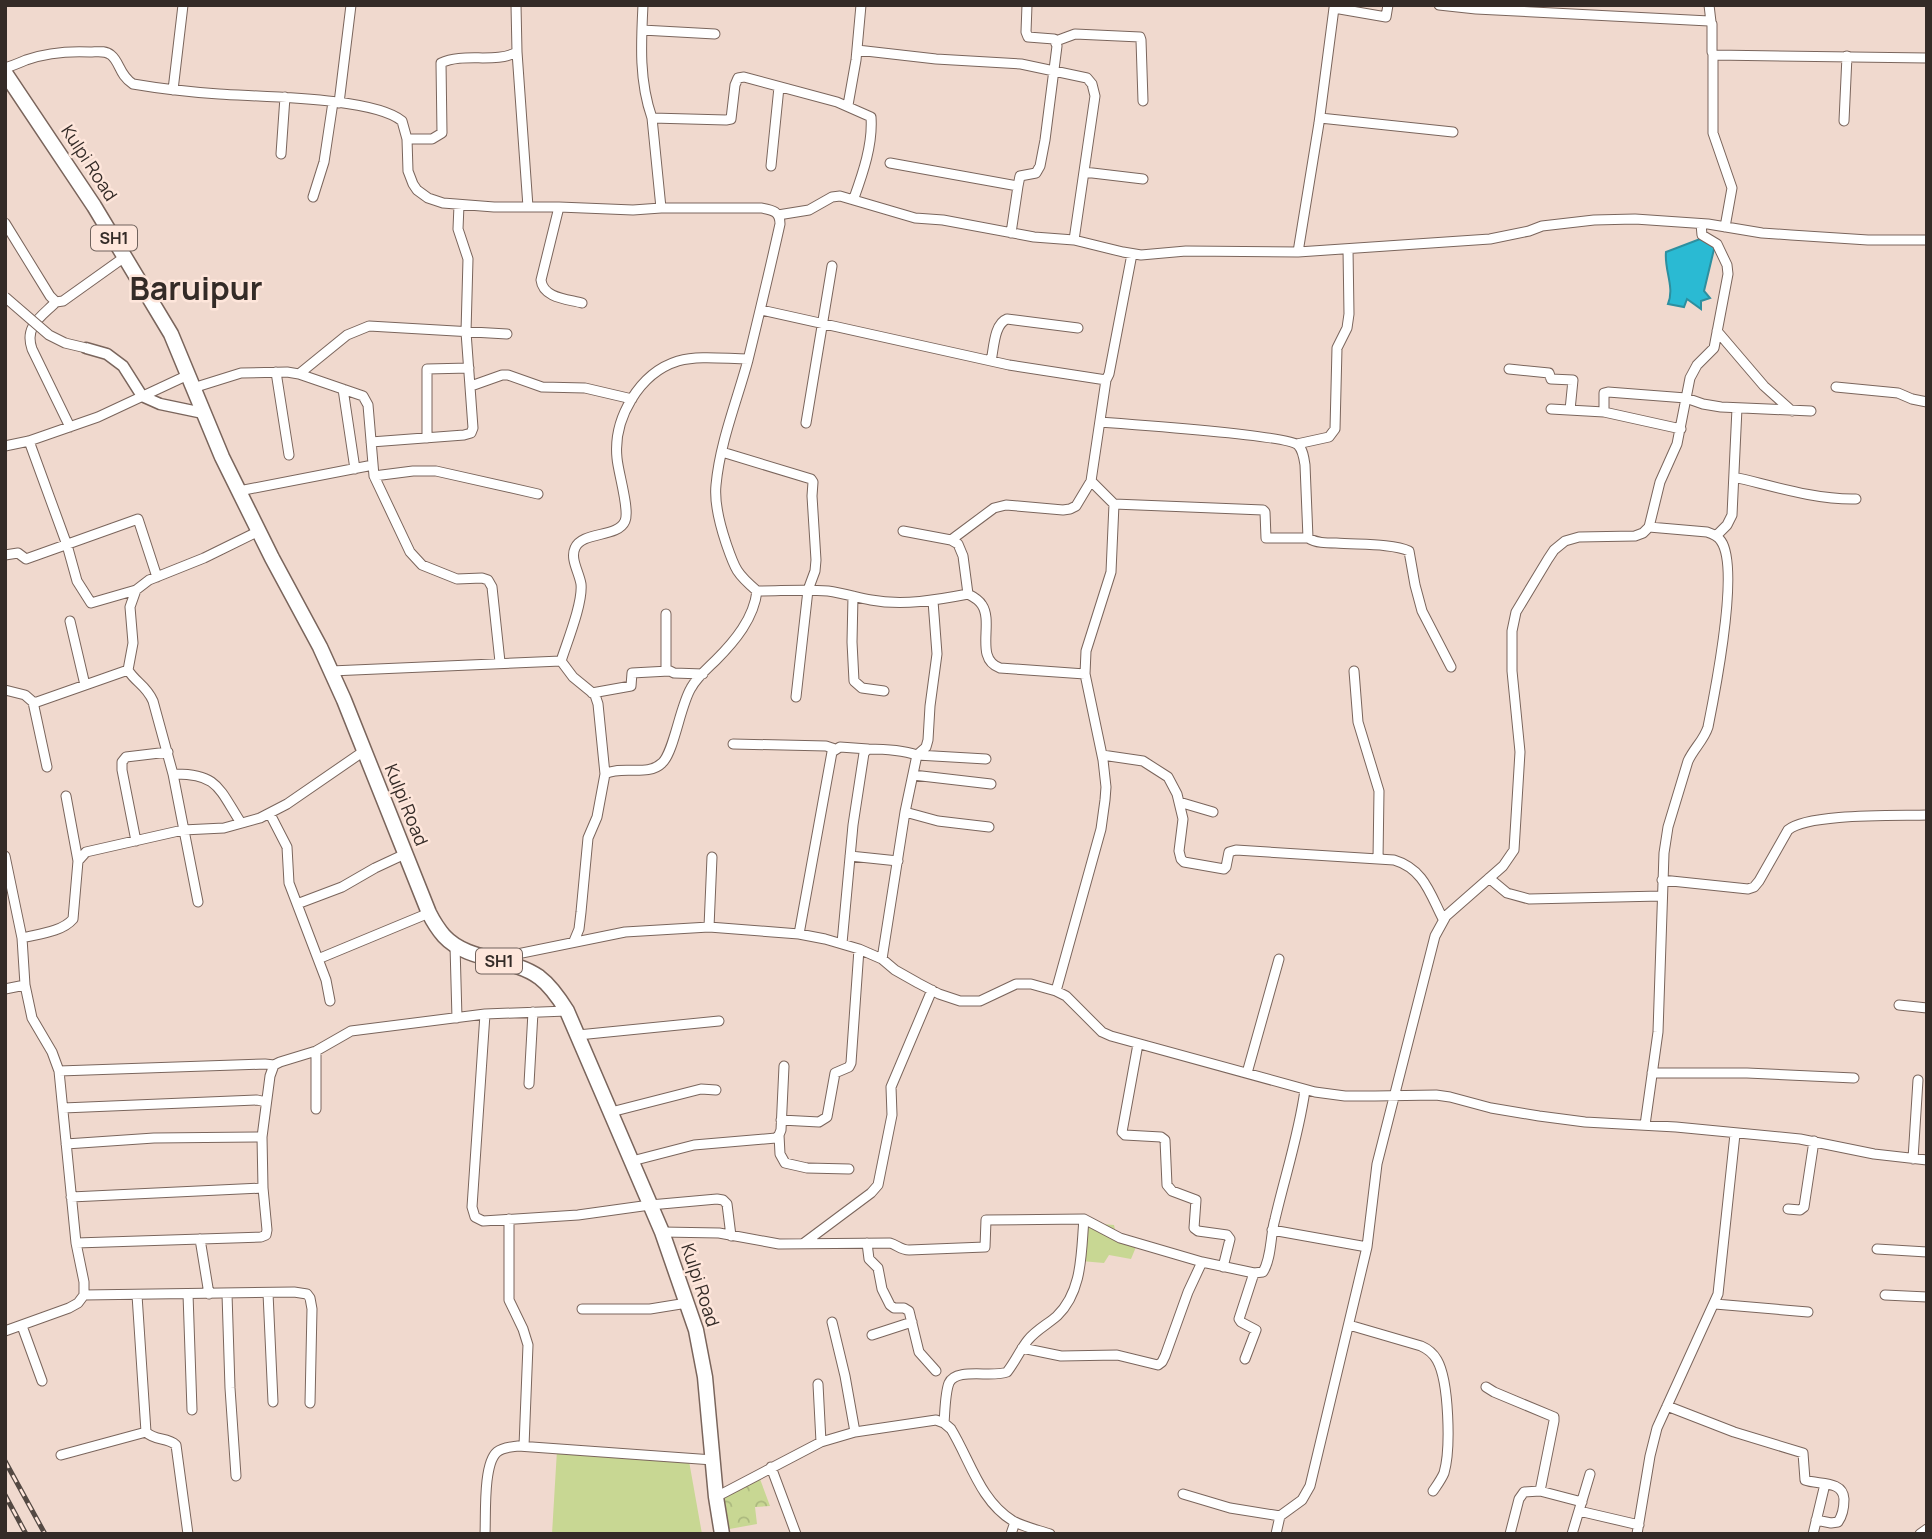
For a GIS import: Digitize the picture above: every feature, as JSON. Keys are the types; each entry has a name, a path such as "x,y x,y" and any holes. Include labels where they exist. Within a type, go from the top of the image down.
{"main road":[{"name":"Kulpi Road","path":"5,71 94,206 171,334 239,491 331,671 429,913 444,937 456,946 526,969 555,993 567,1011 662,1232 687,1303 702,1356 722,1534"}],"street":[{"path":"173,90 184,5"},
{"path":"313,197 324,162 336,103 351,5"},
{"path":"516,5 528,207"},
{"path":"643,5 643,87 652,118 661,208"},
{"path":"848,105 861,5"},
{"path":"1027,5 1028,37 1056,41 1075,34 1140,37 1143,101"},
{"path":"1298,252 1320,118 1334,8 1386,17 1388,5"},
{"path":"1439,5 1571,10 1711,22"},
{"path":"1709,5 1713,54 1713,133 1732,188 1725,228"},
{"path":"642,30 715,34"},
{"path":"1011,233 1020,176 1036,173 1040,166 1055,70 1056,41"},
{"path":"857,50 936,60 1021,64 1087,78 1092,84 1095,96 1074,240"},
{"path":"5,71 47,55 106,52 114,57 119,69 133,84 173,90 285,97 387,112 402,121 407,139 408,172 417,190 443,204 633,210 773,210 778,215 780,224 761,310 722,452 716,486 722,531 737,572 757,591 808,590 891,602 933,601 968,594 980,601 985,610 987,655 993,666 1085,674"},
{"path":"407,139 432,139 442,133 441,63 451,58 498,56 517,52"},
{"path":"1713,54 1927,58"},
{"path":"1844,121 1847,56"},
{"path":"652,118 731,119 735,85 738,78 744,77 848,105 871,117 872,123 866,160 854,198"},
{"path":"771,166 779,87"},
{"path":"281,154 285,97"},
{"path":"1320,118 1452,132"},
{"path":"890,163 1018,186"},
{"path":"1084,172 1143,179"},
{"path":"778,215 809,210 832,197 840,196 915,218 1074,240 1132,254 1348,249 1496,238 1542,226 1634,219 1700,224 1762,233 1868,240 1927,240"},
{"path":"371,442 471,433 474,422 466,331 468,259 458,229 459,205"},
{"path":"559,207 541,286 549,294 582,303"},
{"path":"5,223 56,302"},
{"path":"1276,1534 1280,1516 1302,1500 1310,1486 1367,1247 1377,1164 1435,936 1444,919 1512,855 1516,845 1520,752 1512,671 1512,640 1516,612 1554,550 1565,541 1579,537 1634,536 1649,527 1661,482 1681,429 1689,378 1712,350 1728,270 1717,244 1701,233 1700,224"},
{"path":"1100,422 1243,435 1297,444 1329,437 1335,429 1337,348 1347,328 1349,314 1348,249"},
{"path":"951,540 994,508 1006,505 1070,509 1076,506 1091,481 1106,380 1132,254"},
{"path":"70,427 32,349 28,339 29,332 56,302 64,301 126,257"},
{"path":"806,423 832,265"},
{"path":"5,297 49,335 65,343 107,354 123,366 142,396 160,404 203,413"},
{"path":"761,310 991,361 1106,380"},
{"path":"991,361 998,328 1007,318 1078,328"},
{"path":"299,374 347,335 369,326 507,334"},
{"path":"1717,331 1764,386 1791,411"},
{"path":"561,661 582,587 573,558 574,549 579,542 619,528 625,522 617,441 618,429 626,408 655,373 678,361 748,359"},
{"path":"427,438 427,369 469,368"},
{"path":"1508,369 1548,373 1551,379 1573,380 1570,410"},
{"path":"276,372 289,455"},
{"path":"5,446 98,417 142,396 191,382 241,373 299,374 363,396 368,405 374,476 410,552 422,565 457,579 488,580 492,587 500,663"},
{"path":"471,386 508,375 542,387 585,388 632,399"},
{"path":"1836,387 1898,393 1927,402"},
{"path":"343,389 355,469"},
{"path":"1604,412 1606,392 1686,398 1703,404 1737,408 1811,411"},
{"path":"1716,536 1731,519 1737,408"},
{"path":"1551,409 1604,412 1681,429"},
{"path":"29,440 67,545 77,581 91,603 136,590 149,580 204,558 259,531"},
{"path":"1297,444 1305,465 1308,538"},
{"path":"722,452 811,479 813,482 816,560 808,590 796,697"},
{"path":"239,491 373,465"},
{"path":"374,476 436,471 538,494"},
{"path":"1734,477 1834,498 1856,499"},
{"path":"1091,481 1114,504 1263,510 1266,538 1308,538 1320,542 1409,551 1422,611 1451,667"},
{"path":"1056,991 1101,829 1106,787 1085,674 1086,651 1111,572 1114,504"},
{"path":"5,555 18,553 26,559 138,519 157,577"},
{"path":"1645,1125 1658,1032 1661,896 1668,827 1688,761 1708,727 1721,659 1727,599 1727,572 1722,542 1716,536 1649,527"},
{"path":"903,531 951,540 958,544 961,548 968,594"},
{"path":"136,590 130,607 133,643 128,670 149,691 153,701 173,774 198,902"},
{"path":"605,774 611,770 650,769 662,764 692,685 741,631 755,603 757,591"},
{"path":"853,596 854,681 862,688 884,691"},
{"path":"882,960 905,812 917,755 926,747 928,740 936,670 933,601"},
{"path":"666,614 665,666 669,671"},
{"path":"70,621 85,685"},
{"path":"331,671 561,661"},
{"path":"561,661 573,677 595,695 605,774 597,817 588,838 579,929 574,941"},
{"path":"33,702 128,670"},
{"path":"592,693 631,687 632,673 669,671 703,674"},
{"path":"1354,671 1358,722 1380,796 1378,859"},
{"path":"5,690 25,695 33,702 47,766"},
{"path":"733,744 826,746 835,749"},
{"path":"799,934 830,759 835,749 839,747 986,759"},
{"path":"842,943 861,760 868,749"},
{"path":"78,861 91,850 183,830 224,828 270,814 364,751"},
{"path":"136,841 122,762 126,757 168,752"},
{"path":"1102,755 1143,761 1168,777 1183,819 1179,855 1184,862 1224,869 1229,852 1236,850 1403,863 1424,882 1444,919"},
{"path":"173,774 195,775 211,780 241,823"},
{"path":"913,775 991,784"},
{"path":"22,938 61,928 69,925 73,919 78,861 66,796"},
{"path":"1179,802 1213,812"},
{"path":"905,812 939,821 989,827"},
{"path":"270,814 287,847 289,883 326,980 330,1001"},
{"path":"1662,880 1748,889 1759,881 1785,835 1794,825 1866,816 1927,814"},
{"path":"297,904 342,887 375,867 405,854"},
{"path":"5,856 22,938 25,985 32,1018 52,1052 59,1071 76,1243 84,1282 84,1295 78,1303 5,1331"},
{"path":"850,856 898,861"},
{"path":"709,927 712,857"},
{"path":"1489,878 1507,894 1529,899 1661,896"},
{"path":"318,958 429,913"},
{"path":"493,959 625,932 709,927 799,934 859,949 932,990 960,1000 980,1001 1016,984 1031,984 1056,991 1066,996 1102,1032 1306,1090 1345,1096 1436,1095 1512,1112 1585,1122 1814,1141 1874,1154 1927,1160"},
{"path":"456,946 457,1018"},
{"path":"781,1120 819,1122 827,1117 835,1073 851,1063 859,949"},
{"path":"1247,1073 1279,959"},
{"path":"5,989 25,985"},
{"path":"803,1244 878,1185 892,1115 891,1087 932,990"},
{"path":"1899,1005 1927,1008"},
{"path":"59,1071 274,1065 316,1051 351,1031 485,1014 567,1011"},
{"path":"529,1084 533,1012"},
{"path":"485,1014 472,1207 475,1217 483,1221 578,1215 650,1205 723,1200 727,1205 731,1236"},
{"path":"578,1035 719,1021"},
{"path":"1138,1044 1122,1132 1125,1135 1165,1140 1167,1185 1172,1191 1196,1200 1194,1228 1198,1231 1227,1235 1230,1239 1223,1266"},
{"path":"316,1051 316,1109"},
{"path":"76,1243 266,1235 262,1137 270,1076 274,1065"},
{"path":"784,1066 779,1135 780,1154 785,1163 807,1168 849,1169"},
{"path":"1652,1073 1747,1073 1854,1078"},
{"path":"1913,1159 1918,1080"},
{"path":"611,1112 701,1089 716,1090"},
{"path":"662,1232 719,1233 765,1243 890,1242 902,1250 909,1250 985,1247 986,1220 1084,1219 1120,1238 1202,1262 1261,1273 1265,1270 1272,1230 1296,1144 1306,1090"},
{"path":"63,1108 155,1103 266,1102"},
{"path":"1510,1534 1521,1494 1539,1491 1638,1530 1653,1441 1715,1304 1720,1286 1735,1133"},
{"path":"632,1161 684,1146 772,1139 779,1135"},
{"path":"66,1144 154,1138 262,1137"},
{"path":"1788,1209 1800,1210 1804,1207 1814,1141"},
{"path":"71,1197 263,1188"},
{"path":"509,1219 509,1300 528,1345 524,1446"},
{"path":"944,1423 948,1384 954,1377 963,1374 1003,1374 1010,1369 1030,1338 1065,1307 1076,1286 1084,1219"},
{"path":"1272,1230 1367,1247"},
{"path":"200,1239 209,1294"},
{"path":"867,1243 869,1259 878,1268 882,1289 890,1305 909,1311 919,1352 936,1371"},
{"path":"1877,1250 1927,1252"},
{"path":"1022,1348 1053,1356 1117,1355 1158,1365 1165,1356 1202,1262"},
{"path":"1245,1359 1256,1330 1240,1319 1254,1273"},
{"path":"268,1293 273,1402"},
{"path":"188,1294 192,1410"},
{"path":"227,1294 236,1476"},
{"path":"84,1295 307,1294 312,1309 310,1404"},
{"path":"137,1295 146,1432 152,1438 176,1445 188,1534"},
{"path":"1885,1295 1927,1297"},
{"path":"582,1309 650,1309 687,1303"},
{"path":"1715,1304 1808,1312"},
{"path":"832,1322 855,1432"},
{"path":"872,1335 912,1322"},
{"path":"1349,1325 1421,1346 1436,1357 1445,1383 1447,1444 1445,1470 1433,1491"},
{"path":"22,1326 42,1381"},
{"path":"818,1384 821,1442"},
{"path":"1486,1387 1554,1417 1539,1491"},
{"path":"1667,1406 1734,1432 1801,1452 1804,1456 1805,1480 1836,1486 1842,1491 1844,1502 1837,1523 1816,1520"},
{"path":"716,1497 821,1442 855,1432 936,1420 944,1423 959,1442 995,1507 1015,1522 1050,1534"},
{"path":"61,1455 146,1432"},
{"path":"485,1534 490,1463 496,1452 503,1448 524,1446 713,1460"},
{"path":"771,1467 796,1534"},
{"path":"1572,1534 1590,1474"},
{"path":"1813,1534 1825,1484"},
{"path":"1183,1494 1230,1507 1280,1516"},
{"path":"1011,1534 1015,1522"},
{"path":"1920,1534 1927,1530"}],"green space":[{"path":"1088,1223 1114,1225 1116,1234 1136,1247 1131,1259 1109,1255 1104,1263 1081,1261"},
{"path":"557,1450 689,1461 702,1534 552,1534"},
{"path":"760,1479 770,1506 755,1507 757,1524 724,1530 720,1506 724,1494"}],"water":[{"path":"1700,239 1712,241 1715,245 1704,291 1710,298 1701,301 1701,309 1687,299 1684,307 1668,304 1670,291 1666,252"}],"railway":[{"path":"5,1461 45,1534"},
{"path":"5,1495 26,1534"}],"district":[{"name":"Baruipur","path":"196,289"}]}
